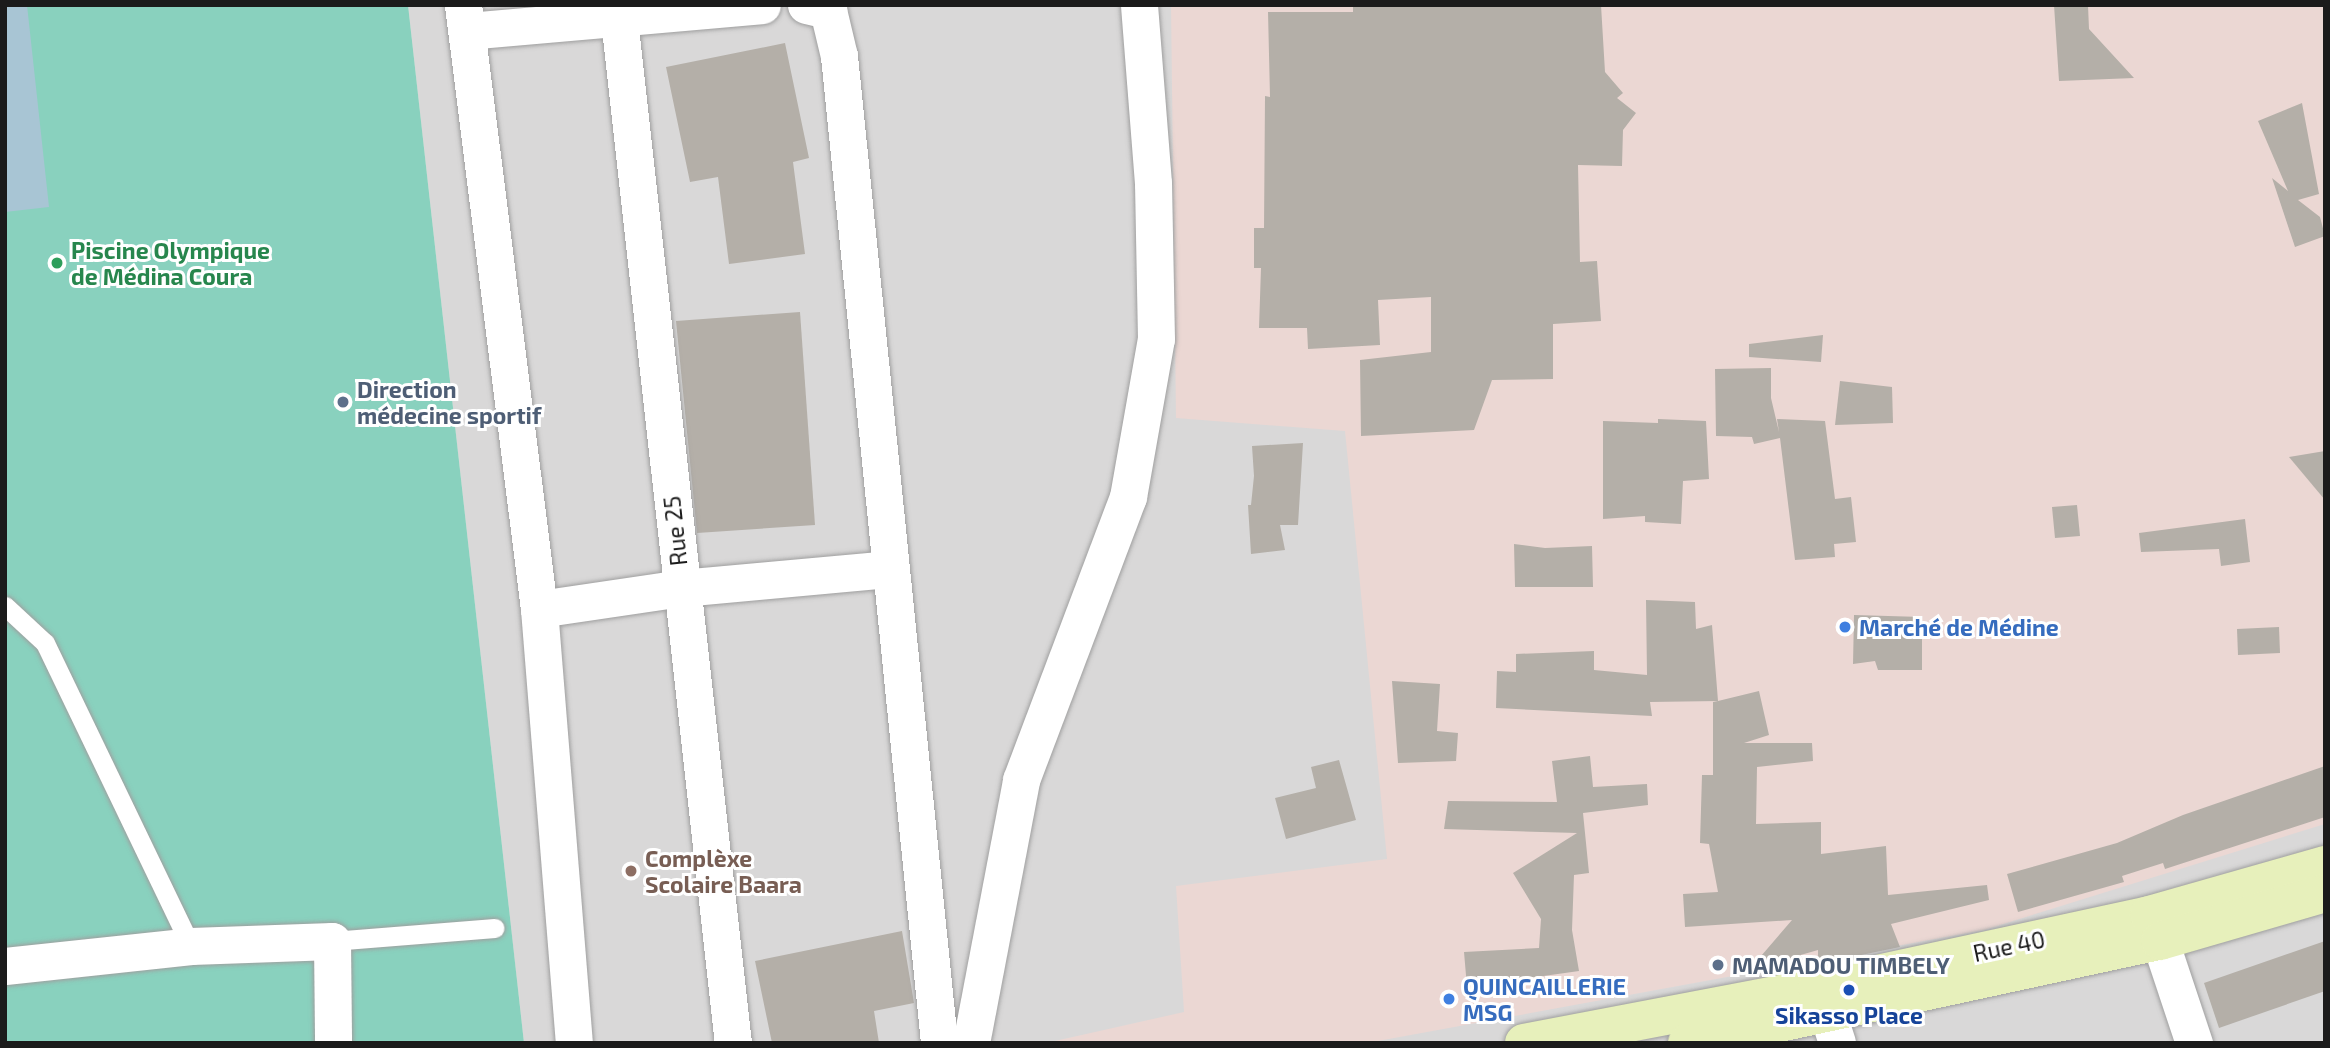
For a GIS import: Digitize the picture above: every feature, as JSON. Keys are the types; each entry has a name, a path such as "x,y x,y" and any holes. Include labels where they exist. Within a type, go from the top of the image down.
{"main road":[{"name":"Rue 40","path":"1524,1043 1817,987 2136,918 2325,865"},
{"name":"Rue 40","path":"1687,1043 1833,1029 2160,941 2325,893"}],"street":[{"path":"574,1043 539,609 465,18 619,19 762,5"},
{"path":"806,5 828,10 839,56 888,569 939,1043"},
{"path":"971,1043 1021,780 1128,497 1156,339 1153,183 1139,5"},
{"name":"Rue 25","path":"619,19 733,1043"},
{"path":"539,609 681,588 888,569"},
{"path":"5,965 191,946 332,941 332,1043"},
{"path":"2160,941 2194,1043"}],"lane":[{"path":"5,606 45,643 191,946"},
{"path":"332,941 494,928"}],"shaded area":[{"path":"408,5 2325,5 2325,1043 524,1043"},
{"name":"Marché de Médine","path":"1171,5 2325,5 2325,824 1984,930 1367,1043 1046,1043 1184,1012 1176,886 1387,859 1345,431 1176,418"}],"green space":[{"path":"5,5 408,5 524,1043 5,1043"}],"water":[{"path":"5,5 27,5 49,207 5,212"}],"building":[{"path":"1353,5 1601,5 1605,72 1623,93 1617,98 1636,113 1623,130 1622,166 1578,165 1580,262 1597,261 1601,321 1553,324 1553,379 1492,380 1474,430 1361,436 1360,360 1431,352 1431,297 1378,300 1380,345 1308,349 1307,328 1259,328 1261,268 1254,268 1254,228 1264,228 1265,96 1270,97 1268,12 1353,12"},
{"path":"2054,5 2088,5 2089,29 2134,78 2059,81"},
{"path":"785,43 809,158 793,162 805,254 729,264 718,177 690,182 666,67"},
{"path":"2302,103 2319,194 2298,200 2320,217 2325,236 2295,247 2272,178 2288,191 2258,121"},
{"path":"800,312 815,525 697,533 676,321"},
{"path":"1823,335 1821,362 1749,357 1749,344"},
{"path":"1771,368 1771,398 1779,432 1777,419 1825,421 1835,499 1851,497 1856,542 1834,544 1835,557 1795,560 1780,438 1754,444 1752,437 1716,436 1715,369"},
{"path":"1840,381 1892,387 1893,423 1835,425"},
{"path":"1658,419 1706,421 1709,479 1683,481 1681,524 1645,522 1645,516 1603,519 1603,421 1658,423"},
{"path":"1303,443 1298,525 1280,525 1285,550 1251,554 1248,505 1251,505 1254,476 1252,446"},
{"path":"2325,451 2325,500 2289,457"},
{"path":"2077,505 2080,536 2055,538 2052,507"},
{"path":"2245,519 2250,562 2221,566 2219,549 2141,552 2139,533"},
{"path":"1514,544 1545,548 1592,546 1593,587 1515,587"},
{"path":"1646,600 1695,602 1696,629 1712,625 1718,701 1650,702 1652,716 1496,708 1497,671 1516,672 1516,654 1594,651 1594,670 1647,675"},
{"path":"1854,615 1922,617 1922,670 1878,670 1875,661 1853,664"},
{"path":"2279,627 2280,653 2238,655 2237,629"},
{"path":"1392,681 1440,684 1437,731 1458,733 1456,761 1398,763"},
{"path":"1759,691 1769,735 1744,743 1812,743 1813,761 1757,767 1756,824 1821,822 1821,854 1886,846 1888,895 1987,885 1989,900 1891,924 1900,947 1818,964 1818,950 1749,970 1792,920 1685,927 1683,894 1718,892 1709,844 1700,843 1702,775 1713,775 1713,702"},
{"path":"1590,756 1593,787 1647,784 1648,805 1583,813 1589,873 1574,875 1572,930 1579,971 1467,987 1464,952 1539,948 1541,919 1513,873 1577,833 1444,829 1448,801 1557,802 1552,761"},
{"path":"1339,760 1356,820 1286,839 1275,798 1316,788 1311,767"},
{"path":"2325,766 2325,817 2165,869 2163,863 2122,876 2124,882 2018,912 2007,874 2117,843 2183,815"},
{"path":"902,931 914,1003 874,1011 879,1043 772,1043 755,961"},
{"path":"2325,941 2325,991 2219,1028 2204,983"}],"place":[{"name":"Piscine Olympique de Médina Coura","path":"57,263"},
{"name":"Direction médecine sportif","path":"343,402"},
{"name":"Marché de Médine","path":"1845,627"},
{"name":"Complèxe Scolaire Baara","path":"631,871"},
{"name":"MAMADOU TIMBELY","path":"1718,965"},
{"name":"Sikasso Place","path":"1849,990"},
{"name":"QUINCAILLERIE MSG","path":"1449,999"}]}
